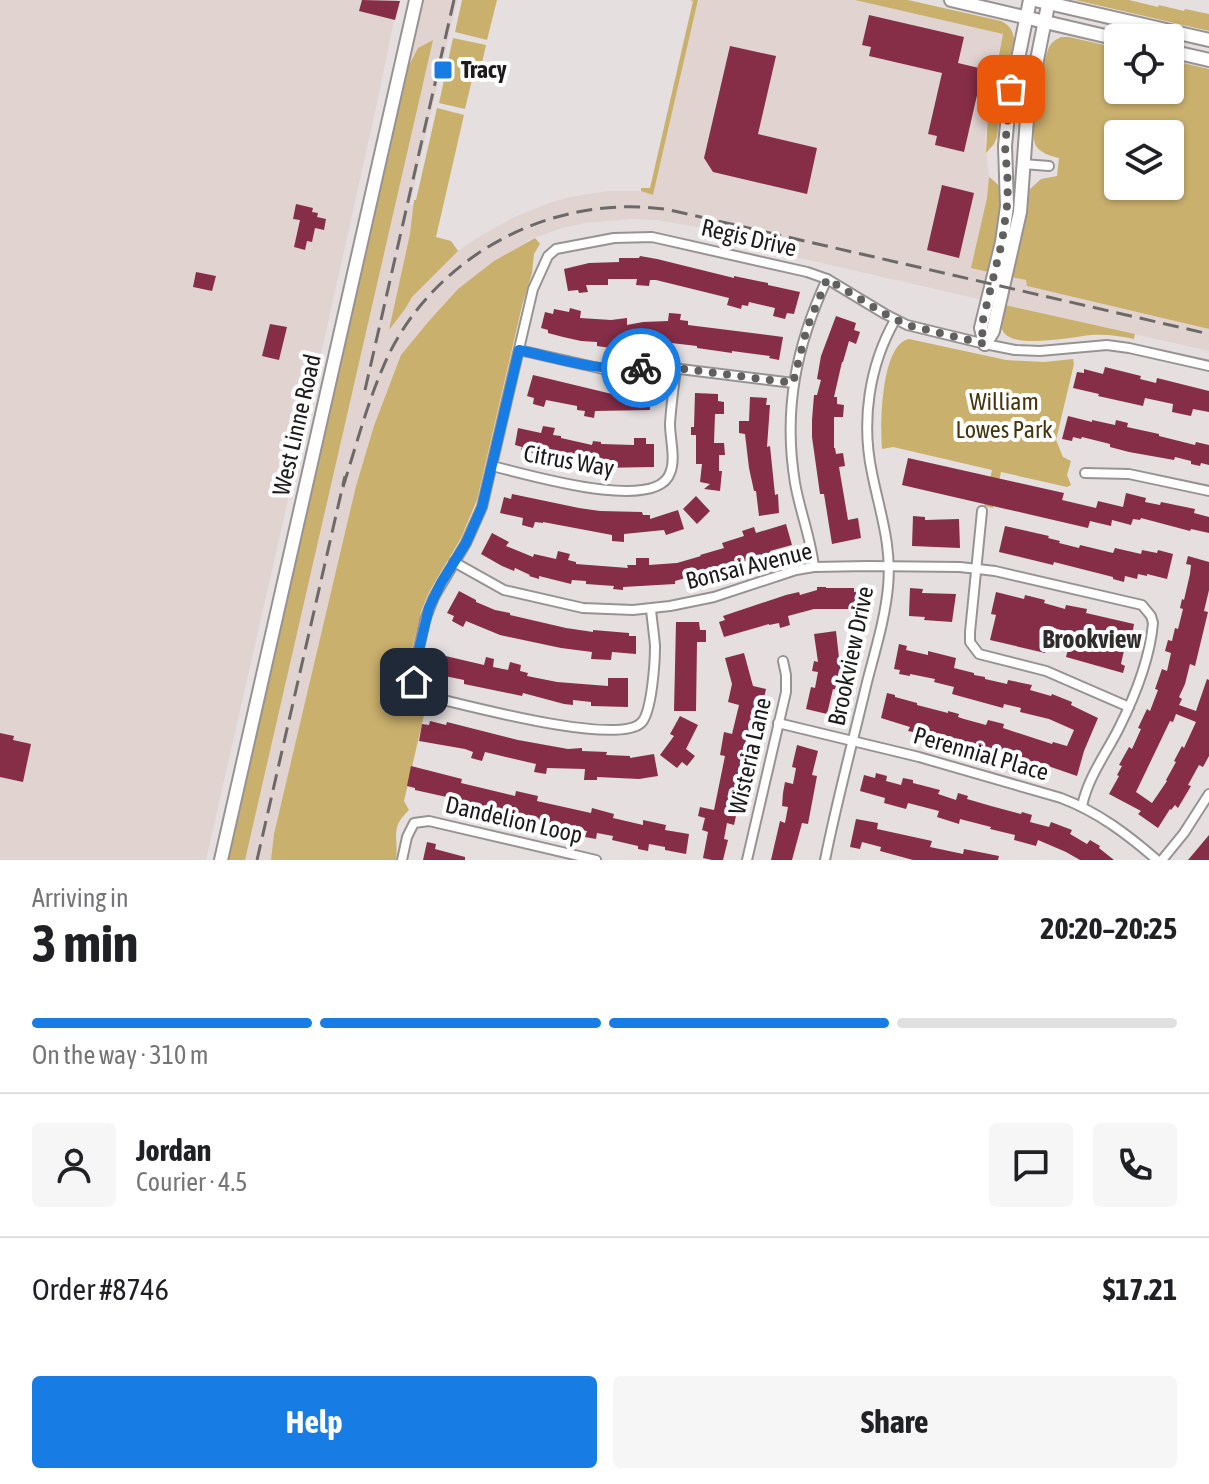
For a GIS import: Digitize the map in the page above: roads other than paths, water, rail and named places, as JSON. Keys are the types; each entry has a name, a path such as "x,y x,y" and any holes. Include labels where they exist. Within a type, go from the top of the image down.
{"street":[{"name":"West Linne Road","path":"221,860 416,0"},
{"path":"951,0 1104,36"},
{"path":"985,344 981,328 1002,242 1007,206 1005,146 1009,103 1032,0 1209,40"},
{"path":"985,344 993,331 1015,236 1021,201 1028,105 1048,2"},
{"path":"1184,54 1209,60"},
{"path":"1023,164 1049,166"},
{"name":"Regis Drive","path":"519,350 533,289 551,252 614,238 652,237 807,272 827,279 895,320 985,344 1040,351 1107,345 1209,366"},
{"path":"814,567 796,485 790,423 793,383 804,337 827,279"},
{"name":"Brookview Drive","path":"825,860 885,606 889,566 867,431 872,381 895,320"},
{"path":"651,609 655,646 648,709 641,723 632,728 557,725 431,697 417,688 414,670 429,608 466,543 482,507 519,350 603,369 676,368 793,383"},
{"name":"Citrus Way","path":"492,466 604,490 639,490 658,486 666,481 671,470 671,406 676,368"},
{"path":"1085,473 1129,474 1209,491"},
{"path":"982,511 969,637 974,649 979,654 1046,671 1129,707 1096,767 1082,806"},
{"name":"Bonsai Avenue","path":"454,562 491,585 518,595 583,608 651,609 695,602 781,574 814,567 889,566 995,571 1142,605 1151,616 1153,631 1129,707"},
{"name":"Wisteria Lane","path":"747,860 786,692 783,661"},
{"name":"Perennial Place","path":"778,723 942,763 1082,806 1120,829 1160,860"},
{"path":"1160,860 1184,833 1209,794"},
{"name":"Dandelion Loop","path":"402,860 414,823 429,821 596,860"}],"railway":[{"path":"365,390 454,0"},
{"path":"343,487 369,403 389,354 411,318 439,286 471,258 507,237 545,220 586,210 628,207 670,210 1209,334"},
{"path":"257,860 345,476"}],"place":[{"name":"Tracy","path":"443,70"}],"district":[{"name":"Brookview","path":"1092,639"}],"park label":[{"name":"William Lowes Park","path":"1004,416"}]}
